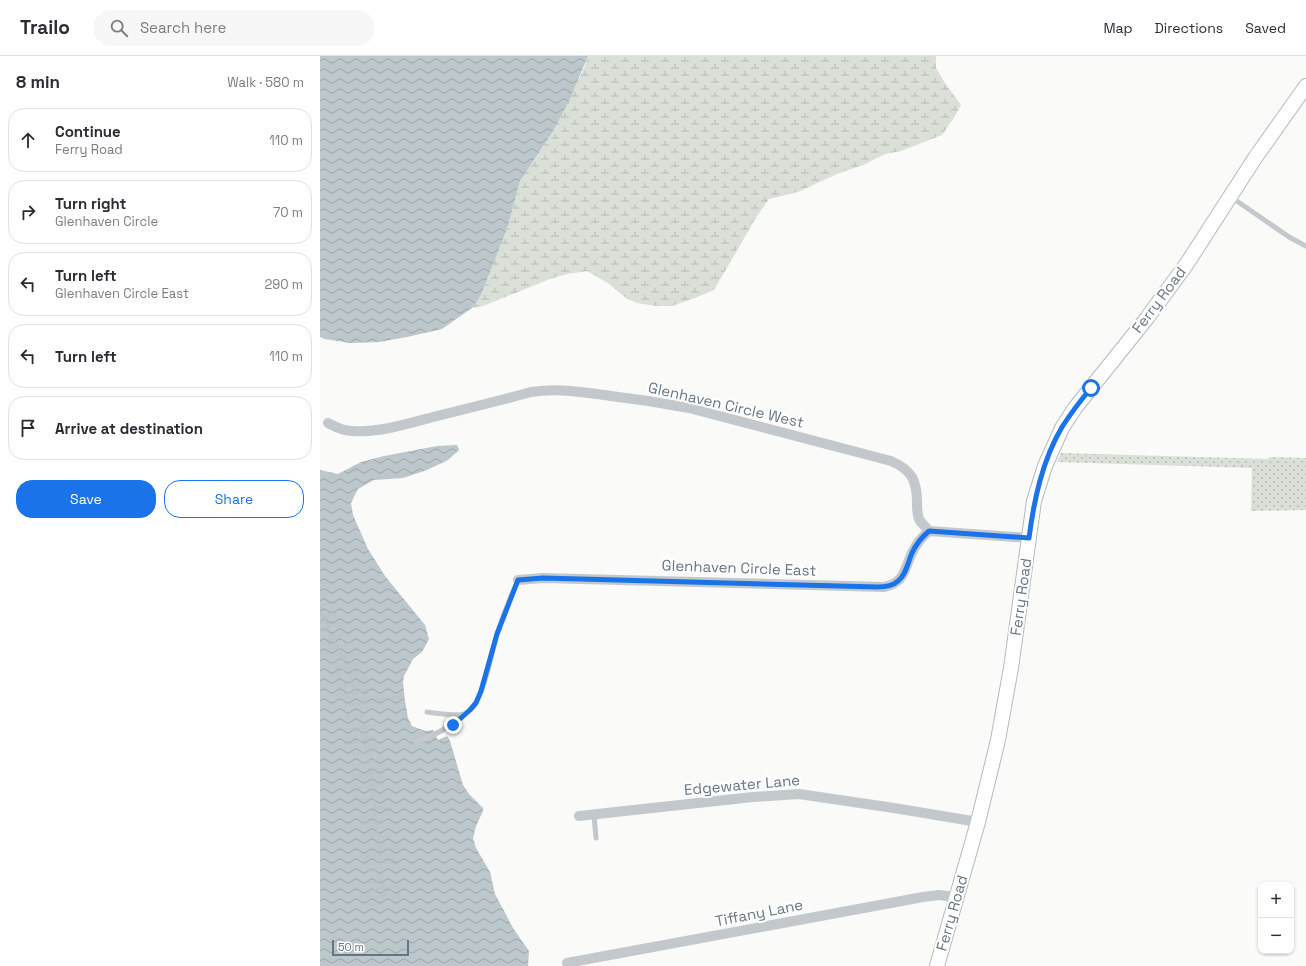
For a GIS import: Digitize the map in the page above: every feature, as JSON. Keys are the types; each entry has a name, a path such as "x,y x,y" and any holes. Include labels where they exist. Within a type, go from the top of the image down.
{"main road":[{"name":"Ferry Road","path":"937,966 978,822 1005,706 1034,501 1055,440 1075,408 1147,318 1186,265 1230,196 1306,86"}],"street":[{"name":"Glenhaven Circle West","path":"328,423 350,431 378,429 417,422 531,392 549,390 585,392 668,404 689,408 899,464 909,472 915,483 919,519 929,531"},
{"path":"929,531 1029,538"},
{"name":"Glenhaven Circle East","path":"518,580 543,578 884,587 893,584 901,578 917,543 929,531"},
{"name":"Edgewater Lane","path":"579,816 794,794 809,795 978,822"},
{"name":"Tiffany Lane","path":"567,963 923,897 939,895 956,896"}],"lane":[{"path":"1230,196 1289,237 1306,246"},
{"path":"416,742 436,735 448,728 476,703 481,691 497,634 518,580"},
{"path":"427,712 460,716 466,713"},
{"path":"594,815 596,838"}],"path":[{"path":"320,595 326,592"},
{"path":"331,602 320,608 348,668 359,704 374,797 384,904"},
{"path":"320,621 335,612"},
{"path":"320,631 340,622"},
{"path":"321,644 345,633"},
{"path":"326,654 350,643"},
{"path":"330,664 354,653"},
{"path":"335,674 359,663"},
{"path":"350,674 361,670"},
{"path":"340,687 365,679"},
{"path":"361,715 347,718 343,694 368,690"},
{"path":"345,706 402,696"},
{"path":"349,730 375,725"},
{"path":"351,743 377,737"},
{"path":"353,755 379,749"},
{"path":"354,766 380,759"},
{"path":"356,777 382,771"},
{"path":"358,788 384,784"},
{"path":"360,800 386,795"},
{"path":"375,809 388,807"},
{"path":"362,823 389,820"},
{"path":"364,835 377,832"},
{"path":"378,838 391,836"},
{"path":"379,850 393,848"},
{"path":"366,857 379,855"},
{"path":"380,862 394,860"},
{"path":"368,871 380,869"},
{"path":"369,883 381,881"},
{"path":"370,906 368,891 397,886 399,901"}],"green space":[{"path":"588,56 936,56 936,68 961,105 942,135 901,151 885,154 863,165 837,174 798,192 769,199 757,216 714,290 695,298 672,306 657,306 637,303 626,298 608,283 587,271 567,274 550,279 483,306 472,308 481,295 507,229 520,181 552,133 584,68"},
{"path":"1061,453 1268,459 1269,457 1306,458 1306,510 1251,511 1252,468 1057,462"}],"water":[{"path":"320,56 588,56 569,101 552,133 520,181 507,229 481,295 472,308 442,329 379,342 350,343 320,337"},
{"path":"457,445 459,450 448,460 427,470 403,478 374,480 358,489 351,503 353,515 368,549 385,576 425,625 429,639 422,652 413,659 404,676 403,682 408,718 412,726 425,731 433,730 438,740 447,736 450,741 463,785 469,794 483,808 473,838 476,848 490,872 495,894 513,928 529,951 528,966 320,966 320,470 338,474 361,462 384,456 437,446"}],"route":[{"path":"453,725 476,703 481,691 497,634 512,592 518,580 543,578 877,587 889,586 901,578 917,543 929,531 1029,538 1034,501 1038,485 1055,440 1075,408 1091,388"}]}
